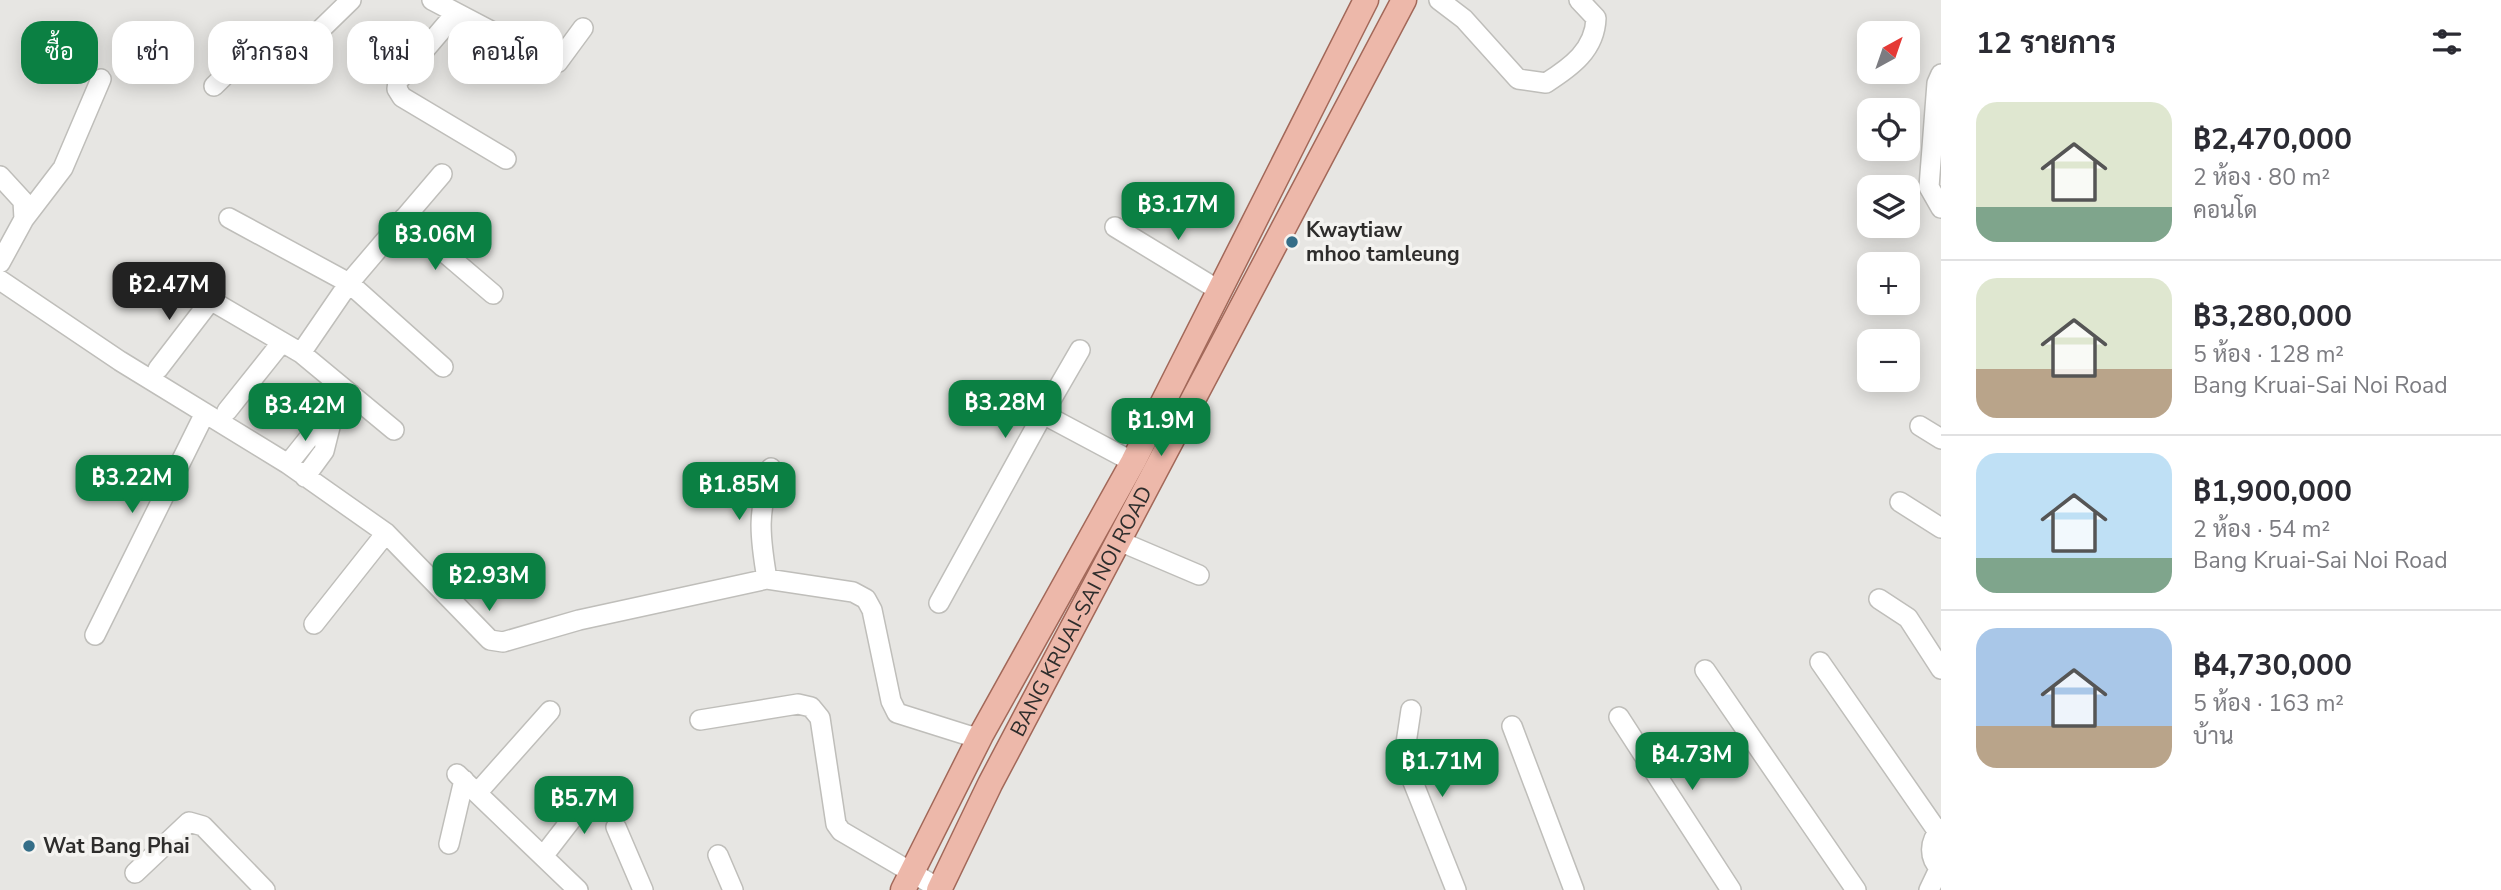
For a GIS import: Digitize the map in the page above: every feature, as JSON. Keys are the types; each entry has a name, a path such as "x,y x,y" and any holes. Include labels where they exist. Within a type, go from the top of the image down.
{"main road":[{"name":"BANG KRUAI-SAI NOI ROAD","path":"907,881 981,735 1133,462 1366,0"},
{"name":"BANG KRUAI-SAI NOI ROAD","path":"940,889 990,784 1404,0"}],"street":[{"path":"214,86 261,40 293,44 315,35 351,0"},
{"path":"432,0 546,60 558,62 583,28"},
{"path":"1439,0 1464,19 1518,79 1546,83 1573,66 1595,35 1596,18 1578,0"},
{"path":"456,13 398,81 397,89 402,97 506,159"},
{"path":"1941,74 1937,83 1929,187 1941,208"},
{"path":"0,263 24,219 63,168 101,79"},
{"path":"301,353 349,283 442,174"},
{"path":"0,176 23,201 24,219"},
{"path":"229,218 349,283 443,367"},
{"path":"404,218 493,294"},
{"path":"1115,227 1220,291"},
{"path":"0,280 120,361 288,464 386,533 479,632 490,640 503,642 579,620 767,579 853,592 866,599 872,610 891,701 897,713 970,736 981,735"},
{"path":"183,284 301,353 394,430"},
{"path":"158,369 211,300"},
{"path":"227,411 282,342"},
{"path":"939,603 1080,350"},
{"path":"305,477 324,451 331,423 351,394"},
{"path":"95,635 205,413"},
{"path":"1043,414 1133,462"},
{"path":"288,464 308,439 331,423"},
{"path":"1920,426 1941,439"},
{"path":"767,579 759,531 761,502 771,468"},
{"path":"1900,502 1941,528"},
{"path":"314,624 386,533"},
{"path":"1119,541 1199,575"},
{"path":"1880,599 1908,618 1941,669"},
{"path":"1819,662 1939,830 1931,851 1940,869 1929,890"},
{"path":"1705,670 1856,890"},
{"path":"700,720 798,704 811,707 820,718 836,824 841,831 907,881 940,889"},
{"path":"1411,710 1405,750 1409,772 1456,890"},
{"path":"449,844 466,782 550,711"},
{"path":"1619,717 1731,890"},
{"path":"1512,726 1574,890"},
{"path":"466,782 578,890"},
{"path":"544,855 592,793"},
{"path":"135,873 178,829 189,822 203,826 265,890"},
{"path":"616,827 643,890"},
{"path":"718,855 733,890"}],"place":[{"name":"Kwaytiaw mhoo tamleung","path":"1292,242"},
{"name":"Wat Bang Phai","path":"29,846"}]}
